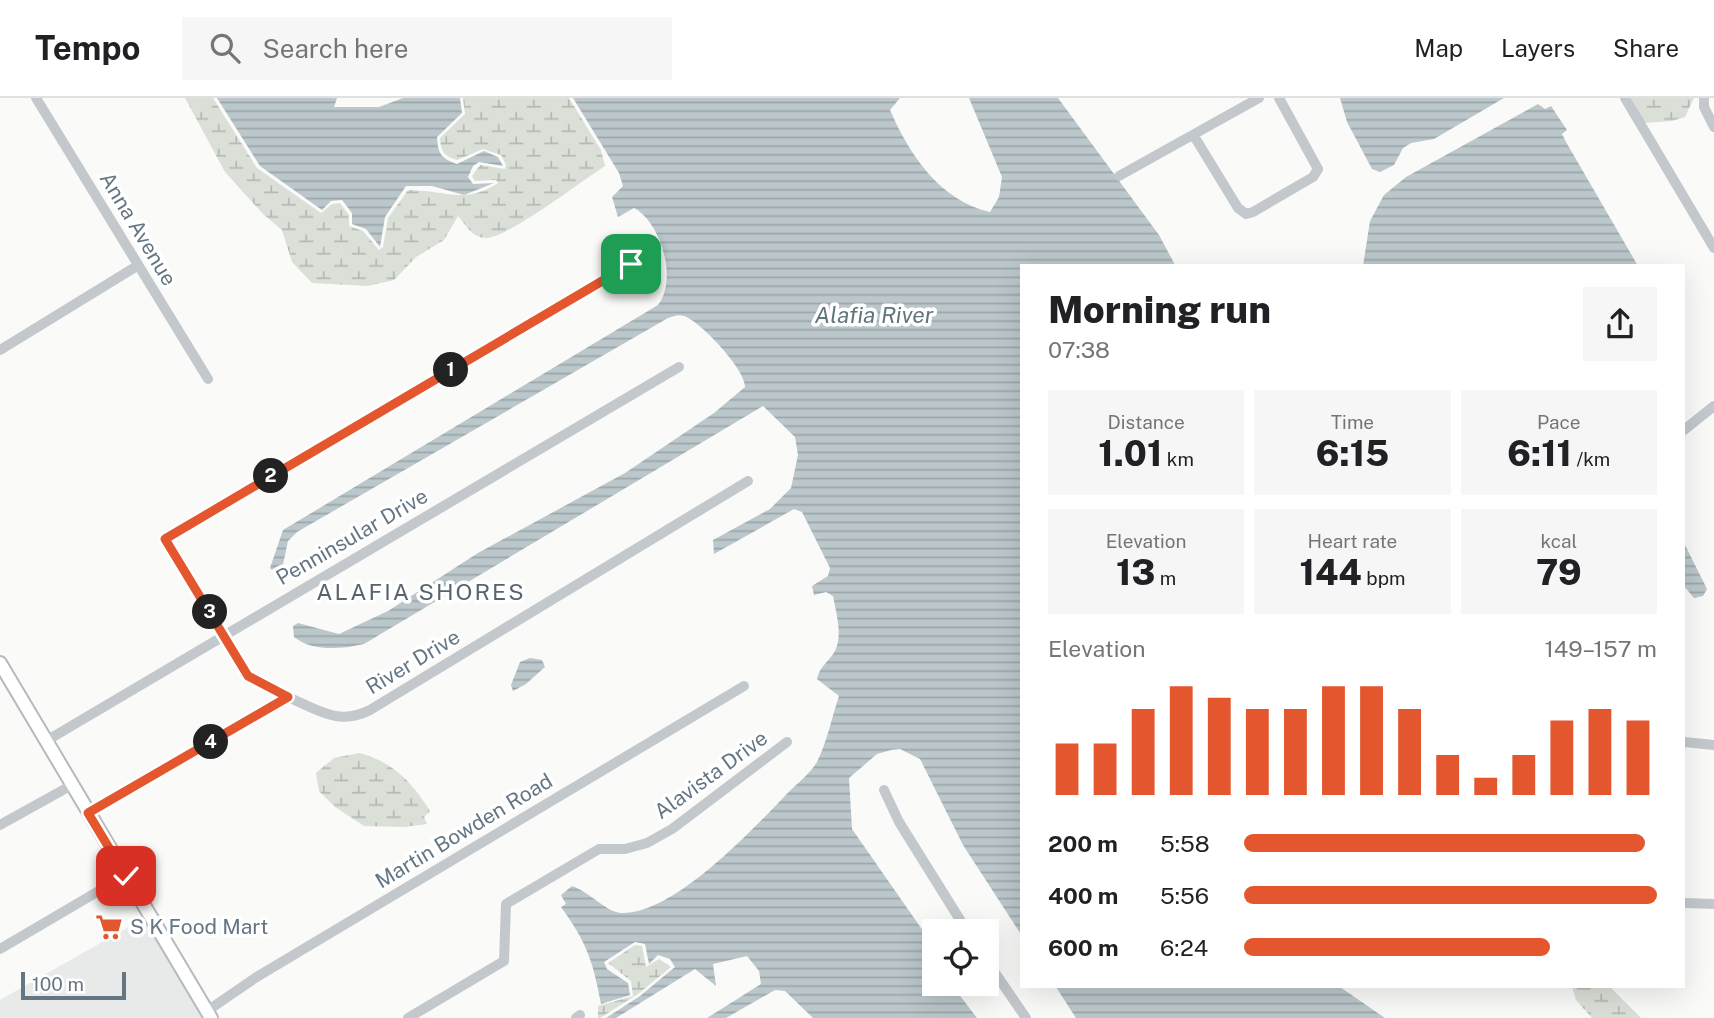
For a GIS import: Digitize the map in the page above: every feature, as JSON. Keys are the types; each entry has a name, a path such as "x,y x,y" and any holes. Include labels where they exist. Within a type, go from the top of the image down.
{"main road":[{"path":"0,663 209,1015"}],"street":[{"name":"Anna Avenue","path":"37,98 208,379"},
{"path":"1119,176 1259,98"},
{"path":"1195,136 1238,208 1246,214 1253,212 1313,177 1318,169 1279,98"},
{"path":"1625,98 1714,248"},
{"path":"1704,98 1704,107 1714,127"},
{"name":"River Drive","path":"631,264 165,539 248,676 331,715 352,719 748,481"},
{"path":"0,350 137,266"},
{"name":"Penninsular Drive","path":"46,741 679,367"},
{"path":"1685,429 1714,407"},
{"name":"Martin Bowden Road","path":"209,1015 255,978 744,686"},
{"path":"88,813 288,697"},
{"name":"Alavista Drive","path":"408,1018 504,961 506,904 599,849 625,849 660,836 787,742"},
{"path":"1685,742 1714,745"},
{"path":"0,825 72,785"},
{"path":"884,790 899,822 960,919"},
{"path":"0,949 126,876"},
{"path":"1685,902 1714,904"},
{"path":"999,979 1026,1018"}],"shaded area":[{"path":"146,917 206,1018 0,1018 0,1000"}],"green space":[{"path":"185,98 213,98 257,168 321,213 332,204 340,203 349,215 349,226 363,231 379,250 383,247 388,218 408,190 465,195 486,190 498,183 496,180 475,181 472,176 480,165 505,169 501,155 483,149 457,160 442,150 440,138 465,114 463,98 569,98 601,150 605,166 527,219 496,236 486,238 476,235 458,216 444,240 416,257 394,280 368,286 312,283 292,262 282,230 263,214 225,172"},
{"path":"1631,98 1694,98 1685,117 1644,123"},
{"path":"360,753 383,762 409,783 430,811 424,817 427,824 404,827 364,826 335,807 319,791 316,773 334,758"},
{"path":"635,945 642,946 646,967 659,959 671,967 638,994 598,1018 598,1006 633,996 631,981 608,963"},
{"path":"1572,988 1611,988 1641,1018 1592,1018 1576,1000"}],"water":[{"path":"217,98 337,98 334,107 379,107 403,98 460,98 462,113 437,137 441,155 457,164 484,151 498,157 503,166 479,162 473,166 468,177 473,184 494,183 464,195 432,186 406,186 385,217 380,247 366,229 352,224 352,213 342,200 331,201 322,210 260,166"},
{"name":"Alafia River","path":"573,98 900,98 890,110 907,143 928,173 956,198 990,212 999,197 1002,177 969,98 1058,98 1159,235 1174,263 1020,264 1020,933 963,845 920,759 900,749 891,750 877,754 849,778 852,829 922,929 922,996 960,996 977,1018 813,1018 785,991 775,990 726,1018 707,1018 761,984 759,971 747,956 713,964 716,986 695,969 616,1018 606,1018 640,996 675,967 670,959 658,955 649,964 645,944 635,942 604,962 607,969 628,983 630,995 601,1004 588,953 561,907 566,904 561,895 572,886 610,910 622,913 642,910 664,900 710,869 732,849 806,775 821,754 839,696 817,679 820,670 835,651 838,623 833,596 826,592 814,595 812,586 828,576 830,568 802,512 794,509 714,554 713,540 770,509 791,488 798,455 795,437 763,406 364,644 337,648 319,647 294,637 293,626 298,623 339,634 388,611 478,553 625,473 714,413 745,387 730,358 700,327 684,316 668,318 297,532 288,541 282,569 275,573 270,568 283,530 658,305 664,294 666,281 664,252 659,238 644,215 634,208 618,217 612,197 623,186 619,173"},
{"path":"1340,98 1504,98 1434,139 1411,143 1403,148 1394,165 1380,172 1372,169 1347,122"},
{"path":"1538,104 1545,109 1551,106 1567,130 1562,134 1566,142 1637,264 1363,264 1370,221 1384,195 1406,177"},
{"path":"1685,545 1707,589 1703,596 1694,598 1685,587"},
{"path":"530,658 542,660 545,667 526,684 513,691 511,685 520,662"},
{"path":"1057,988 1341,988 1385,1018 1076,1018"}],"place":[{"name":"S K Food Mart","path":"109,927"}],"district":[{"name":"ALAFIA SHORES","path":"421,592"}],"route":[{"path":"126,876 88,813 288,697 248,676 165,539 631,264"}]}
